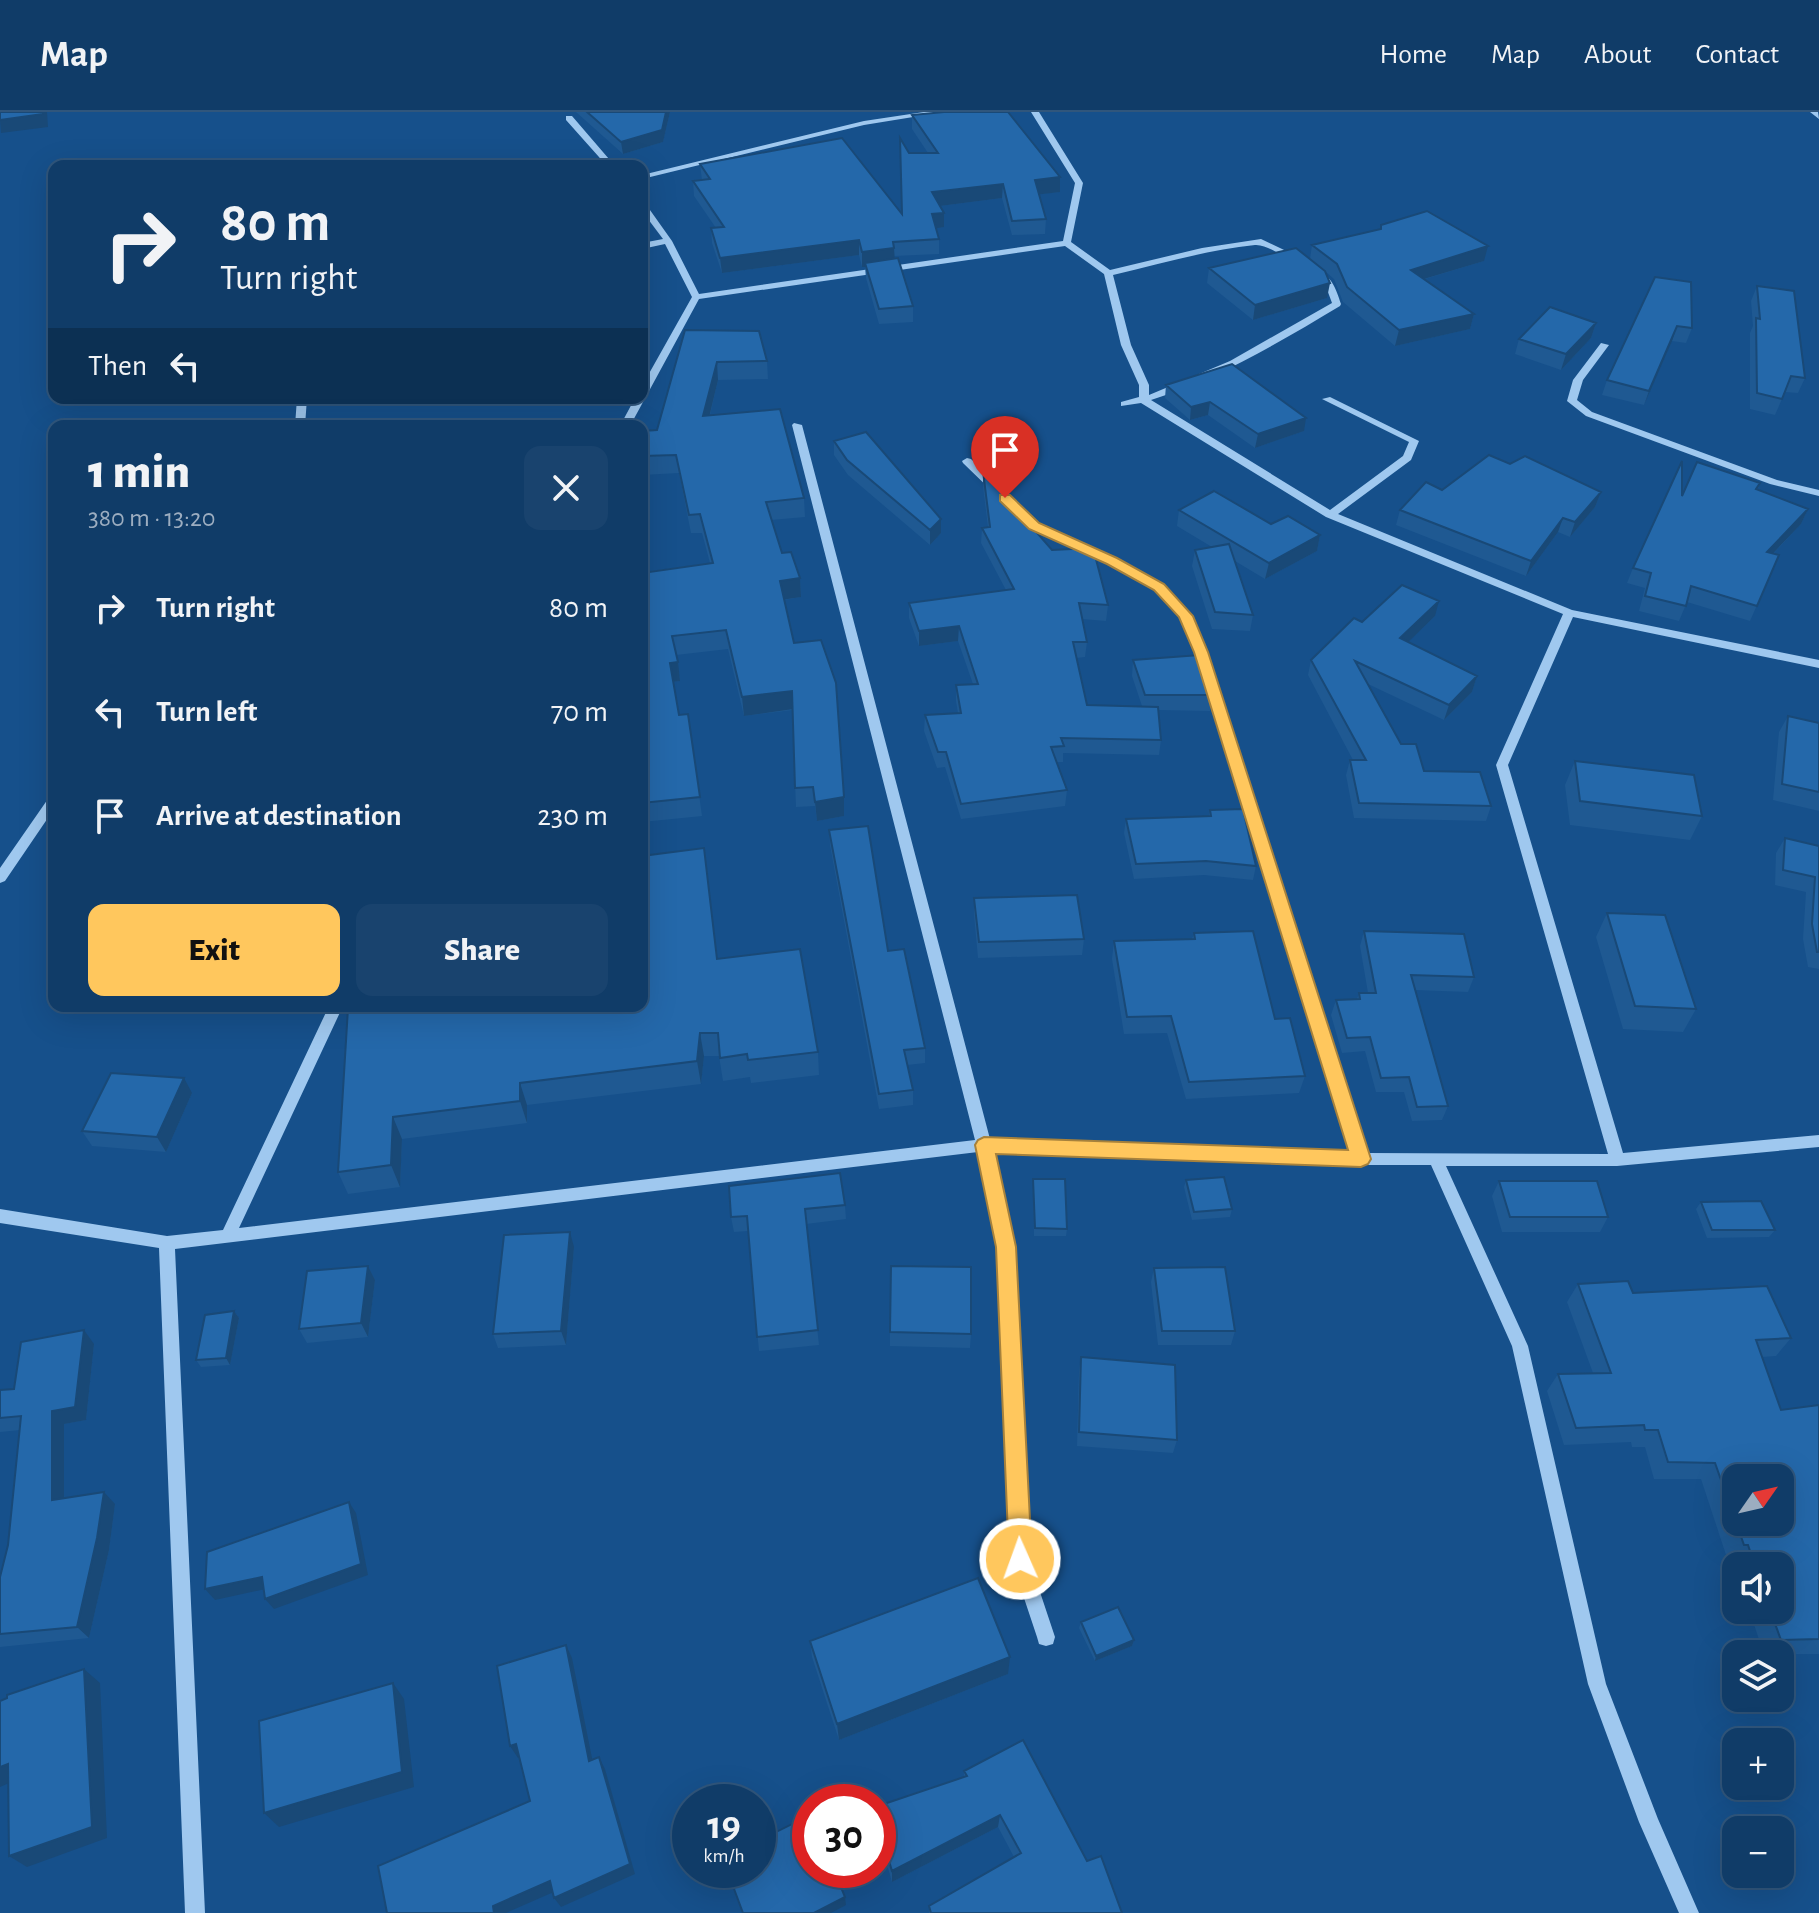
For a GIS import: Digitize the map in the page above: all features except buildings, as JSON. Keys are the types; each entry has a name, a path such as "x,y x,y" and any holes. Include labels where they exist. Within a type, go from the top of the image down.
{"street":[{"path":"648,176 864,123 940,112"},
{"path":"1035,112 1079,183 1067,243"},
{"path":"569,118 606,160"},
{"path":"648,213 668,241 696,297"},
{"path":"648,245 668,241"},
{"path":"1108,273 1202,251 1261,242 1299,259 1329,283 1337,304 1296,330 1144,400 1124,404"},
{"path":"696,297 1067,243 1108,273 1126,345 1144,385 1144,400"},
{"path":"648,384 696,297"},
{"path":"1604,345 1578,380 1572,401 1589,414 1774,482 1819,493"},
{"path":"1327,399 1414,441 1407,458 1330,515"},
{"path":"1144,400 1330,515 1569,613 1819,664"},
{"path":"797,425 984,1145 1006,1247 1020,1559 1046,1637"},
{"path":"967,461 1034,526 1112,561 1159,587 1186,616 1201,652 1361,1159"},
{"path":"1569,613 1502,765 1617,1160"},
{"path":"0,878 48,808"},
{"path":"228,1235 333,1012"},
{"path":"0,1216 167,1243 984,1145 1361,1159 1617,1160 1819,1141"},
{"path":"1436,1159 1520,1346 1597,1684 1649,1822 1689,1913"},
{"path":"167,1243 195,1913"}],"route":[{"path":"1005,498 1034,526 1112,561 1159,587 1186,616 1201,652 1361,1159 984,1145 1006,1247 1020,1559"}]}
